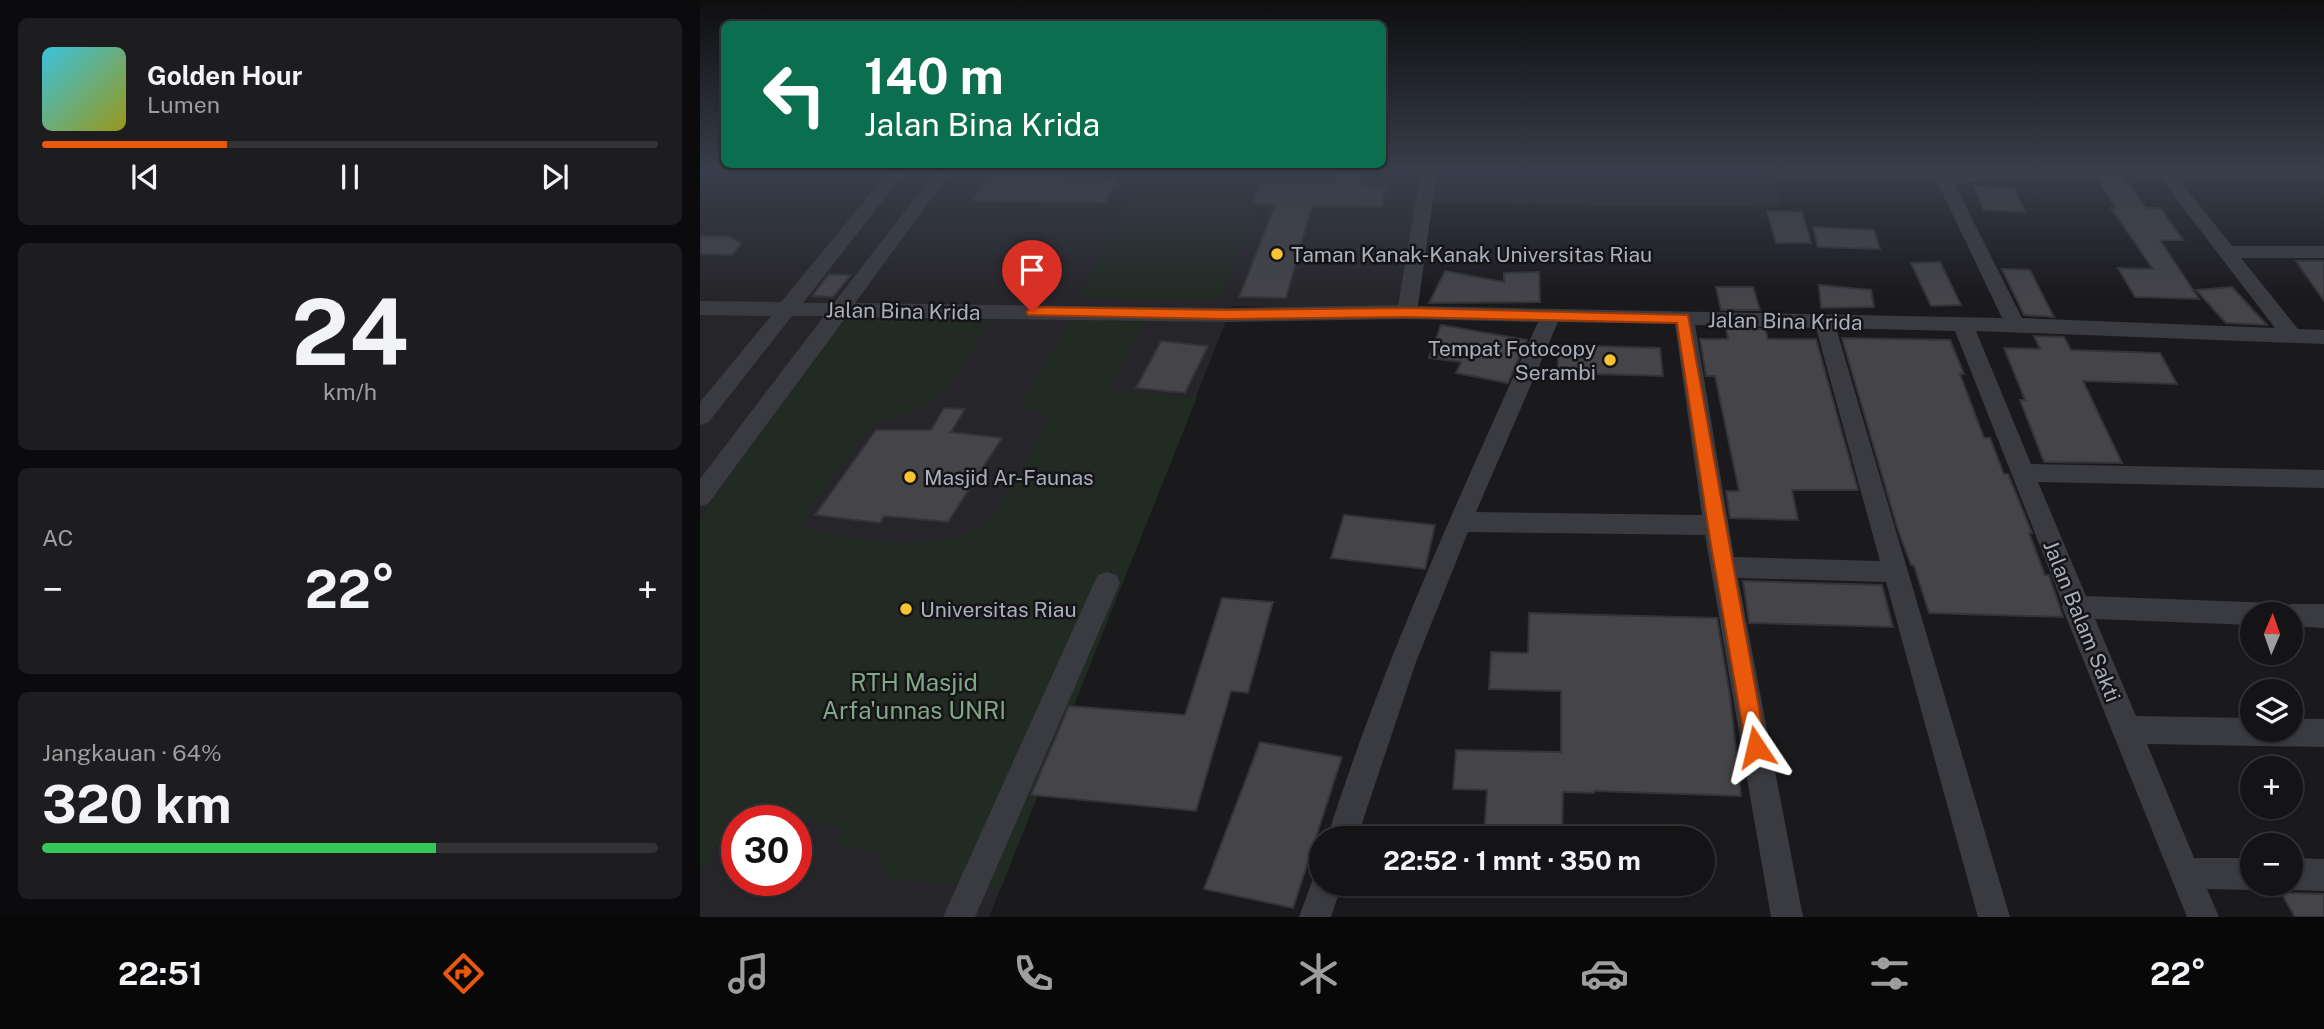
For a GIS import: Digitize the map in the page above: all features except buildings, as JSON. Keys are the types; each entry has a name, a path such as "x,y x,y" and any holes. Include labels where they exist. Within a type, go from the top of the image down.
{"street":[{"path":"700,417 864,214"},
{"path":"700,498 912,214"},
{"path":"1407,312 1422,214"},
{"path":"1960,214 2015,326"},
{"path":"2198,214 2292,336"},
{"path":"2228,252 2324,253"},
{"name":"Jalan Bina Krida","path":"700,308 1226,315 1407,312 2015,326 2324,337"},
{"path":"1346,826 1403,662 1460,522 1551,316"},
{"path":"1684,318 1723,567 1787,917"},
{"path":"1824,322 1994,917"},
{"name":"Jalan Balam Sakti","path":"1963,325 2075,607 2203,917"},
{"path":"2022,473 2324,479"},
{"path":"1460,522 1716,525"},
{"path":"1723,567 1895,572"},
{"path":"959,917 1107,583"},
{"path":"2075,607 2240,613"},
{"path":"2303,615 2324,616"},
{"path":"2127,730 2324,733"},
{"path":"2185,873 2240,874"},
{"path":"2303,874 2324,875"},
{"path":"1315,917 1322,896"}],"shaded area":[{"name":"Universitas Riau","path":"700,214 1418,214 1400,310 1232,306 989,917 700,917"}],"green space":[{"path":"1122,214 1251,214 1221,300 1079,298"},
{"name":"RTH Masjid Arfa'unnas UNRI","path":"849,319 990,322 945,391 929,404 872,426 814,501 801,528 849,537 904,543 931,541 956,536 978,526 996,510 1050,416 1020,406 1071,319 1144,322 1109,390 1197,397 1001,888 887,879 879,852 838,843 841,829 812,820 812,805 721,805 721,845 717,846 700,873 700,517 835,330"}],"place":[{"name":"Taman Kanak-Kanak Universitas Riau","path":"1277,254"},
{"name":"Tempat Fotocopy Serambi","path":"1610,360"},
{"name":"Masjid Ar-Faunas","path":"910,477"},
{"name":"Universitas Riau","path":"906,609"}],"route":[{"path":"1032,312 1226,315 1407,312 1684,318 1718,539 1756,747"}]}
